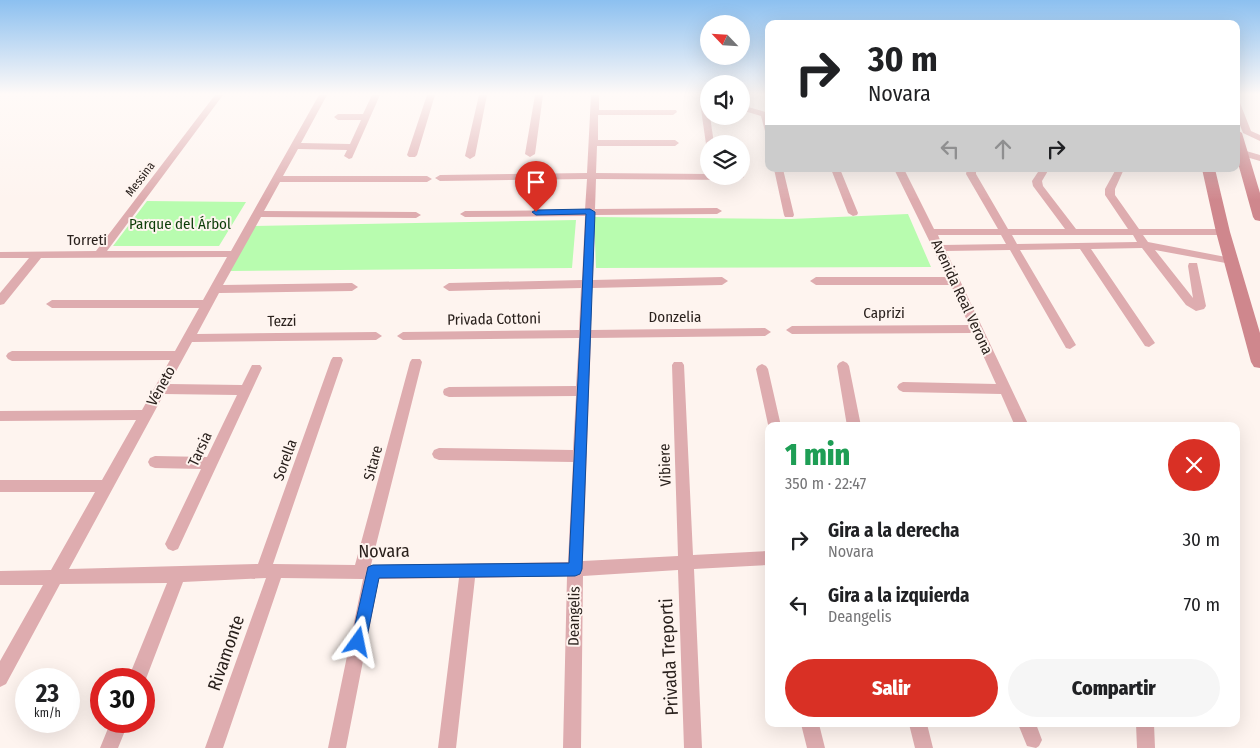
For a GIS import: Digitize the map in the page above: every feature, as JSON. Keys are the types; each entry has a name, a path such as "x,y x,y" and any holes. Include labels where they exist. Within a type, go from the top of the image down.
{"street":[{"name":"Messina","path":"99,255 193,130"},
{"name":"Véneto","path":"0,678 54,577 304,130"},
{"path":"295,146 350,151 360,130"},
{"path":"412,156 420,130"},
{"path":"470,156 476,130"},
{"path":"530,154 534,130"},
{"name":"Deangelis","path":"572,748 575,569 593,130"},
{"path":"1245,130 1247,133 1260,138"},
{"path":"593,143 675,143"},
{"path":"1240,149 1259,154"},
{"path":"1240,152 1260,217"},
{"path":"779,172 789,215"},
{"path":"836,172 853,213"},
{"name":"Avenida Real Verona","path":"900,172 940,248 953,281 1020,422"},
{"path":"970,172 1011,247 1070,345"},
{"path":"1042,172 1037,181 1038,186 1072,231"},
{"path":"1118,172 1110,189 1110,195 1145,246 1196,307 1200,306 1193,266"},
{"path":"1209,172 1223,232 1260,362"},
{"path":"440,178 700,177"},
{"path":"276,179 427,179"},
{"path":"465,214 717,211"},
{"path":"257,214 416,215"},
{"path":"931,232 1223,232"},
{"path":"1083,246 1148,344"},
{"path":"940,248 1145,246 1231,261"},
{"name":"Torreti","path":"0,255 234,254"},
{"path":"0,301 38,255"},
{"path":"449,287 722,281"},
{"path":"816,281 953,281"},
{"path":"215,289 352,287"},
{"path":"52,304 207,304"},
{"name":"Caprizi","path":"792,330 977,329"},
{"name":"Donzelia","path":"585,334 765,332"},
{"name":"Privada Cottoni","path":"403,336 585,334"},
{"name":"Tezzi","path":"188,338 376,336"},
{"path":"12,356 178,355"},
{"name":"Sorella","path":"269,571 338,360"},
{"name":"Sitare","path":"336,748 367,572 416,362"},
{"name":"Vibiere","path":"678,365 685,564"},
{"path":"843,366 853,422"},
{"name":"Tarsia","path":"173,544 256,368"},
{"path":"762,369 773,422"},
{"path":"903,387 1005,390"},
{"path":"159,389 245,390"},
{"path":"449,392 583,391"},
{"path":"0,416 145,415"},
{"path":"438,454 580,456"},
{"path":"155,462 212,463"},
{"path":"0,486 105,486"},
{"name":"Novara","path":"0,578 269,571 367,572 575,569 765,558"},
{"name":"Privada Treporti","path":"685,564 693,748"},
{"path":"447,748 468,570"},
{"name":"Rivamonte","path":"214,748 269,571"},
{"path":"141,668 178,574"},
{"path":"811,727 816,748"},
{"path":"919,727 924,748"},
{"path":"1145,727 1146,748"},
{"path":"109,748 115,733"}],"green space":[{"name":"Parque del Árbol","path":"147,201 246,202 219,246 113,246"},
{"path":"908,214 931,267 596,268 594,217 791,219"},
{"path":"576,220 572,268 230,271 254,226"}],"route":[{"path":"358,642 373,571 575,569 590,212 536,212"}]}
